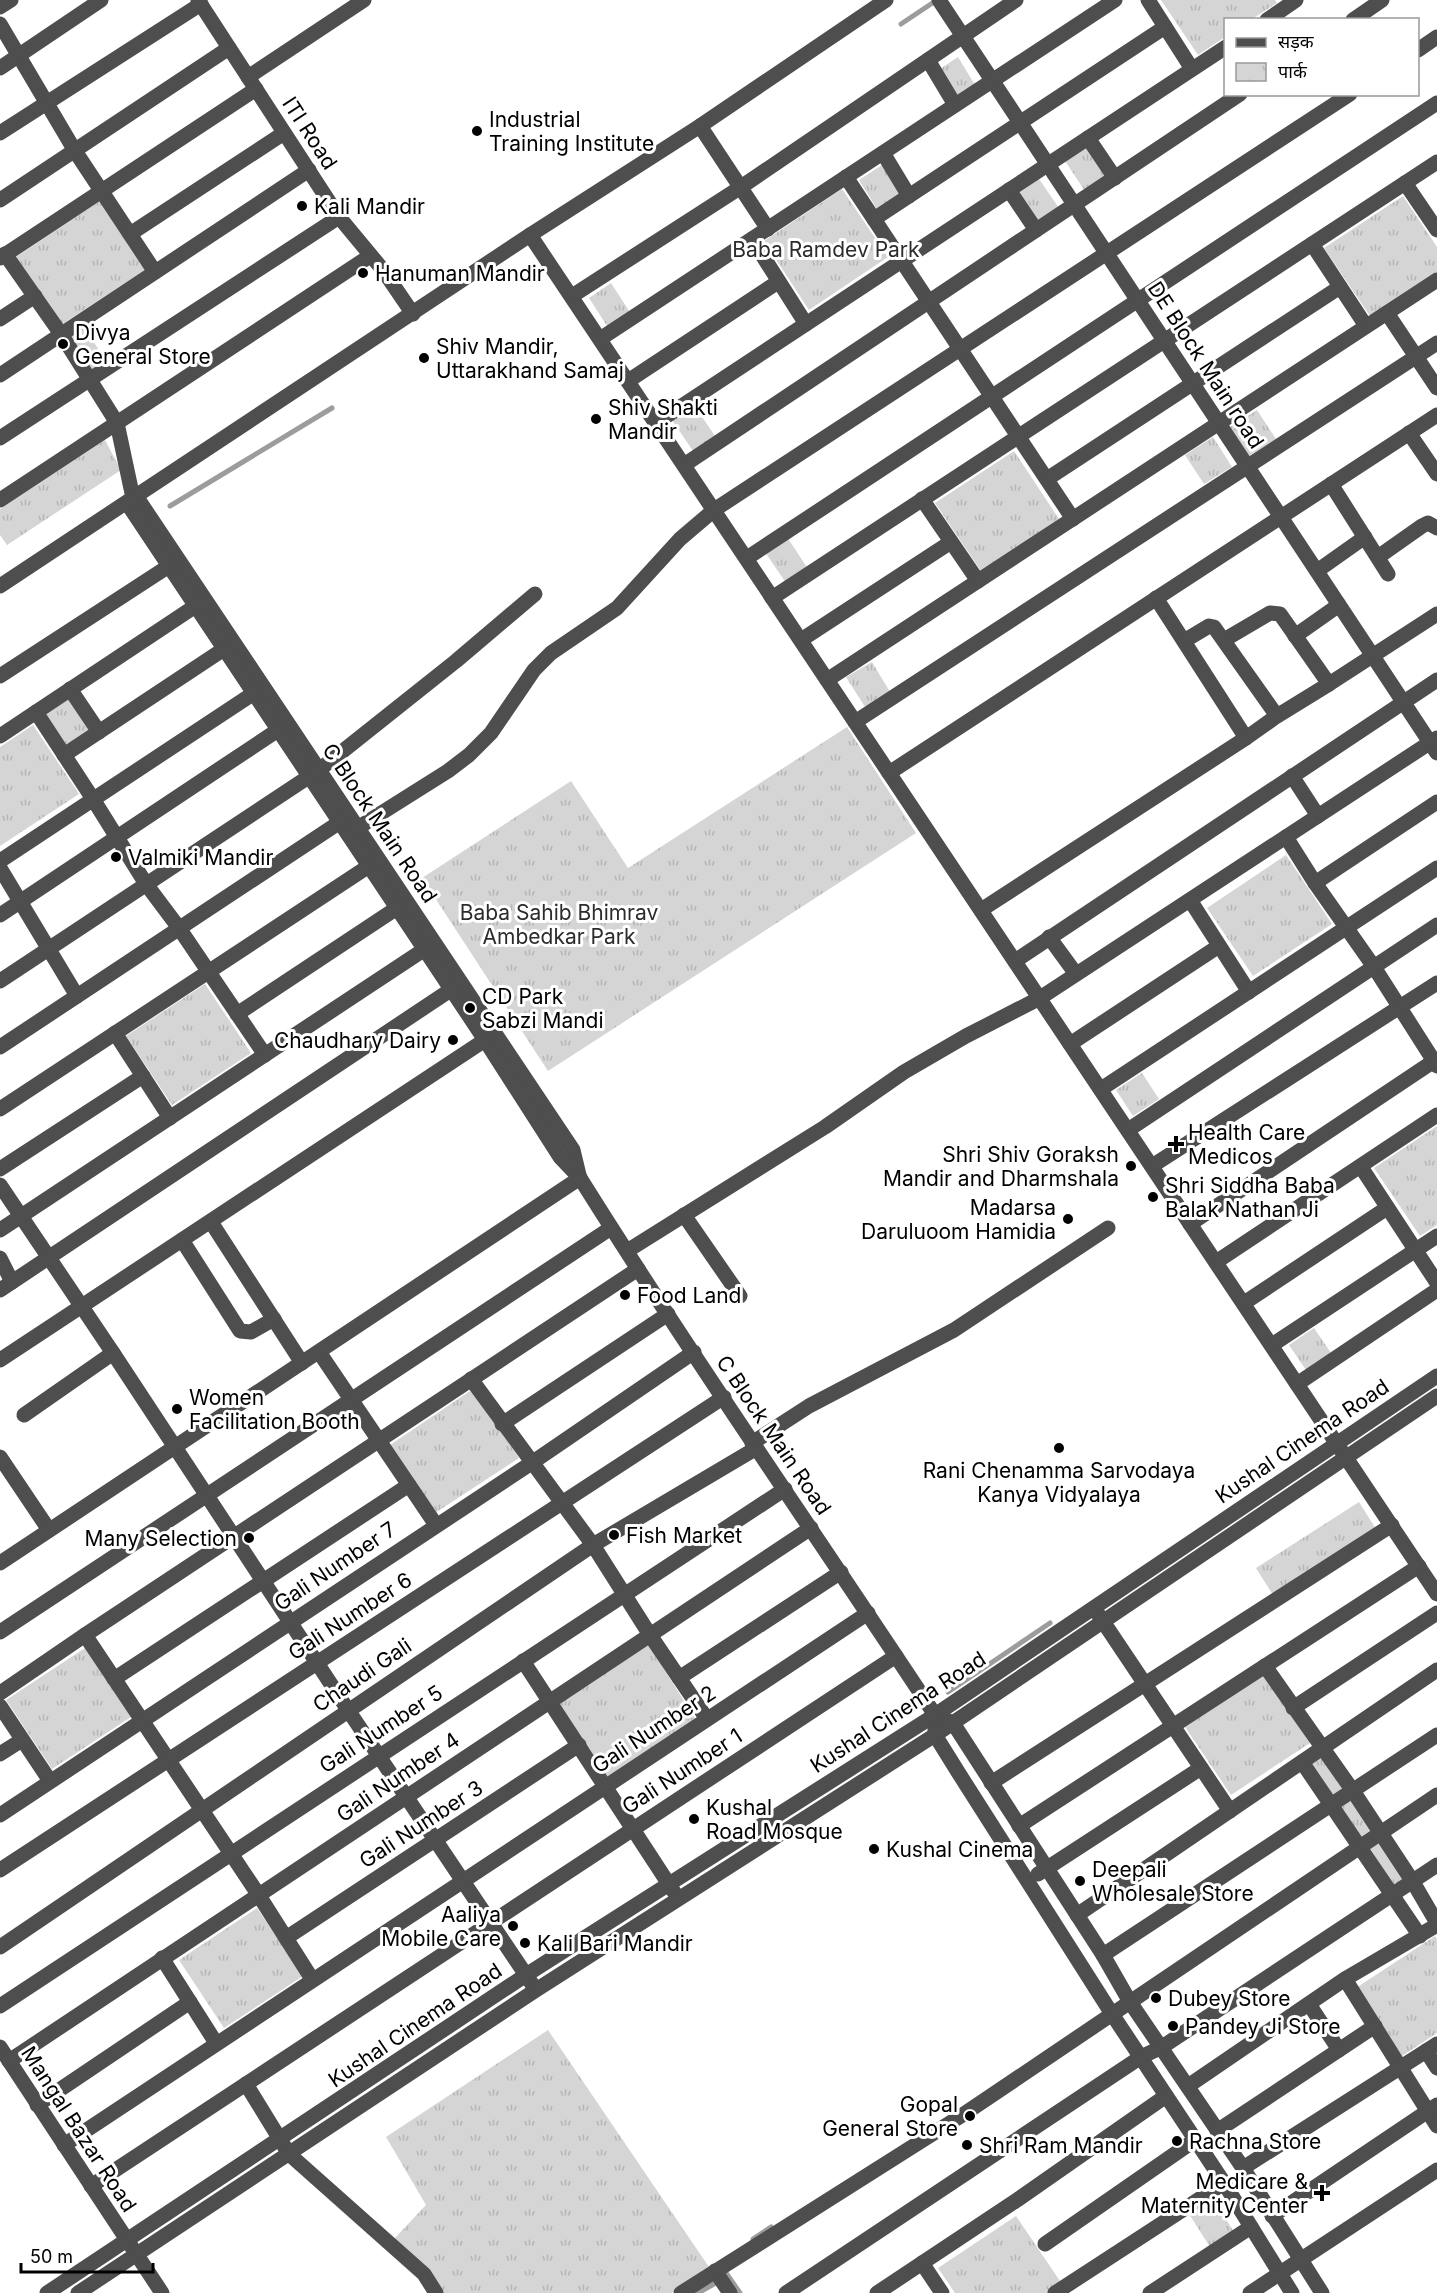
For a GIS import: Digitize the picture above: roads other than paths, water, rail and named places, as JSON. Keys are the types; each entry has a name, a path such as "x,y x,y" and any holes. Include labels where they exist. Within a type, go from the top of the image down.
{"street":[{"path":"0,8 11,0"},
{"path":"0,68 101,0"},
{"path":"132,499 117,423 61,334 35,296 3,256 102,191 364,0"},
{"path":"3,578 132,499 530,235 700,126 886,0"},
{"name":"DE Block Main road","path":"939,0 1372,656 1435,744"},
{"path":"572,296 741,187 1016,0"},
{"path":"600,339 1115,0"},
{"path":"1148,0 1192,69"},
{"path":"1356,18 1382,0"},
{"path":"0,134 200,2"},
{"name":"ITI Road","path":"200,2 339,217 383,270 413,314"},
{"path":"1270,18 1290,2"},
{"path":"0,24 75,151 155,272"},
{"path":"874,219 1165,27"},
{"path":"1419,49 1437,37"},
{"path":"0,200 229,48"},
{"path":"656,423 1224,48"},
{"path":"928,60 955,105"},
{"path":"684,465 1237,96"},
{"path":"0,1047 179,928 448,771 469,755 491,733 534,669 551,653 617,608 680,539 714,510 1347,96"},
{"path":"747,558 1437,103"},
{"path":"700,126 768,229"},
{"path":"130,234 284,133"},
{"path":"1088,138 1115,178"},
{"path":"883,153 909,196"},
{"path":"772,598 1437,162"},
{"path":"0,375 309,170"},
{"path":"846,177 1073,519"},
{"path":"1405,183 1436,227"},
{"path":"1009,190 1036,230"},
{"path":"0,438 339,217"},
{"path":"530,235 1437,1594"},
{"path":"752,239 806,324"},
{"path":"1312,244 1366,326"},
{"path":"0,500 370,256"},
{"path":"827,680 1437,280"},
{"path":"628,381 778,282"},
{"path":"1047,480 1340,287"},
{"path":"0,319 35,296"},
{"path":"1387,313 1437,388"},
{"path":"855,722 1437,344"},
{"path":"889,773 1437,415"},
{"path":"1409,433 1437,474"},
{"path":"1331,484 1388,574"},
{"name":"C Block Main Road","path":"132,499 169,566 200,603 224,649 278,730 314,773"},
{"name":"C Block Main Road","path":"132,499 314,773 369,866 486,1040 560,1157 580,1178 754,1446 935,1715"},
{"path":"922,499 978,581"},
{"path":"1378,557 1428,523 1437,528"},
{"path":"1317,571 1365,537"},
{"path":"801,640 951,542"},
{"path":"0,676 169,566"},
{"path":"0,981 314,773 456,661 535,594"},
{"path":"1156,598 1246,738"},
{"path":"0,736 200,603"},
{"path":"1295,636 1339,604"},
{"path":"1224,640 1270,613 1280,614 1329,684"},
{"path":"981,910 1437,614"},
{"path":"1184,641 1212,625 1277,716"},
{"path":"64,755 224,649"},
{"path":"1015,961 1437,680"},
{"path":"70,689 99,732"},
{"path":"0,861 254,693"},
{"path":"36,712 146,884 179,928 265,1055"},
{"path":"0,915 278,730"},
{"path":"627,1251 825,1127 904,1072 966,1036 1040,998 1318,816 1435,744"},
{"path":"1292,776 1318,816"},
{"path":"1315,883 1437,802"},
{"name":"C Block Main Road","path":"348,828 573,1149 580,1178"},
{"path":"1190,1224 1436,1062 1286,837"},
{"path":"0,1109 369,866"},
{"path":"0,867 76,996"},
{"path":"1101,1089 1437,868"},
{"path":"1190,900 1250,992"},
{"path":"237,1014 397,909"},
{"path":"1128,1130 1437,924"},
{"path":"1049,937 1076,974"},
{"path":"1070,1044 1220,946"},
{"path":"0,1230 425,949"},
{"path":"1152,1166 1437,983"},
{"path":"0,1258 6,1286 452,989"},
{"path":"115,1033 170,1118"},
{"path":"0,1360 486,1040"},
{"path":"0,1169 142,1076"},
{"path":"1216,1262 1437,1115"},
{"path":"1361,1167 1437,1283"},
{"path":"0,1563 580,1178"},
{"path":"0,1185 536,1990"},
{"path":"1244,1303 1388,1208"},
{"path":"684,1215 740,1296"},
{"path":"211,1221 302,1363"},
{"path":"0,1632 611,1228"},
{"name":"Chaudi Gali","path":"0,1947 593,1545 754,1446 809,1406 954,1330 1108,1228"},
{"path":"1272,1345 1437,1236"},
{"path":"182,1240 240,1331 251,1332 274,1319"},
{"path":"0,1693 638,1269"},
{"path":"1297,1384 1437,1290"},
{"path":"502,1424 668,1314"},
{"path":"319,1352 436,1525"},
{"name":"Gali Number 7","path":"0,1815 694,1352"},
{"path":"24,1415 113,1353"},
{"name":"Kushal Cinema Road","path":"47,2293 526,1976 935,1715 1336,1442 1437,1376"},
{"path":"471,1379 593,1545 707,1719"},
{"name":"Kushal Cinema Road","path":"78,2293 536,1990 935,1735 1437,1396"},
{"name":"Gali Number 6","path":"0,1870 724,1397"},
{"path":"0,1457 49,1530"},
{"path":"114,1679 409,1485"},
{"name":"Gali Number 5","path":"0,2006 785,1489"},
{"path":"1231,1514 1240,1528"},
{"path":"991,1783 1392,1526"},
{"name":"Gali Number 4","path":"9,2061 811,1528"},
{"path":"1018,1826 1419,1566"},
{"path":"680,1678 840,1572"},
{"path":"1094,1607 1230,1810"},
{"name":"Gali Number 2","path":"64,2145 868,1613"},
{"path":"1293,1708 1437,1613"},
{"path":"85,1635 312,1979"},
{"name":"Gali Number 1","path":"91,2186 896,1656"},
{"path":"523,1661 678,1899"},
{"path":"1188,2086 1345,1979 1437,1924 1413,1882 1353,1791 1265,1666"},
{"path":"1077,1915 1437,1670"},
{"path":"0,1706 50,1781"},
{"path":"1292,2293 1224,2183 1112,2014 935,1735 935,1715 953,1723 1103,1955 1130,2002 1243,2168 1322,2293"},
{"path":"1103,1955 1437,1735"},
{"path":"0,1754 22,1740"},
{"name":"Gali Number 3","path":"286,1938 579,1745"},
{"path":"1302,1762 1420,1936"},
{"path":"1027,1881 1201,1768"},
{"path":"681,2293 964,2115 1437,1796"},
{"path":"722,1851 731,1865"},
{"path":"786,2293 1141,2057 1162,2048 1437,1865"},
{"path":"162,1958 216,2043"},
{"path":"1345,1979 1401,2067 1432,2108 1437,2126"},
{"path":"38,2105 190,2002"},
{"path":"1309,2004 1339,2050"},
{"path":"1217,2131 1375,2026"},
{"name":"Mangal Bazar Road","path":"0,2048 162,2293"},
{"path":"1243,2168 1432,2048 1437,2068"},
{"path":"246,2084 289,2154 424,2274 436,2293"},
{"path":"877,2293 1166,2096"},
{"path":"1272,2216 1432,2108"},
{"path":"1045,2244 1194,2140"},
{"path":"1250,2293 1437,2170"},
{"path":"1055,2293 1224,2183"},
{"path":"1150,2293 1251,2227"},
{"path":"922,2263 942,2293"},
{"path":"715,2271 730,2293"}],"waterway":[{"path":"901,24 937,0"},
{"path":"170,506 332,408"},
{"path":"948,1692 1050,1623"},
{"path":"753,2239 771,2227"},
{"path":"724,2270 740,2293"},
{"path":"698,2293 714,2284"}],"place":[{"name":"Industrial Training Institute","path":"477,131"},
{"name":"Kali Mandir","path":"302,206"},
{"name":"Hanuman Mandir","path":"363,273"},
{"name":"Divya General Store","path":"63,344"},
{"name":"Shiv Mandir, Uttarakhand Samaj","path":"424,358"},
{"name":"Shiv Shakti Mandir","path":"596,419"},
{"name":"Valmiki Mandir","path":"116,857"},
{"name":"CD Park Sabzi Mandi","path":"470,1008"},
{"name":"Chaudhary Dairy","path":"453,1040"},
{"name":"Health Care Medicos","path":"1176,1144"},
{"name":"Shri Shiv Goraksh Mandir and Dharmshala","path":"1131,1166"},
{"name":"Shri Siddha Baba Balak Nathan Ji","path":"1153,1197"},
{"name":"Madarsa Daruluoom Hamidia","path":"1068,1219"},
{"name":"Food Land","path":"625,1295"},
{"name":"Women Facilitation Booth","path":"177,1409"},
{"name":"Rani Chenamma Sarvodaya Kanya Vidyalaya","path":"1059,1448"},
{"name":"Fish Market","path":"614,1535"},
{"name":"Many Selection","path":"249,1538"},
{"name":"Kushal Road Mosque","path":"694,1819"},
{"name":"Kushal Cinema","path":"874,1849"},
{"name":"Deepali Wholesale Store","path":"1080,1881"},
{"name":"Aaliya Mobile Care","path":"513,1926"},
{"name":"Kali Bari Mandir","path":"525,1943"},
{"name":"Dubey Store","path":"1156,1998"},
{"name":"Pandey Ji Store","path":"1173,2026"},
{"name":"Gopal General Store","path":"970,2116"},
{"name":"Rachna Store","path":"1177,2141"},
{"name":"Shri Ram Mandir","path":"967,2145"},
{"name":"Medicare & Maternity Center","path":"1322,2193"}],"park label":[{"name":"Baba Ramdev Park","path":"826,249"},
{"name":"Baba Sahib Bhimrav Ambedkar Park","path":"559,924"}]}
